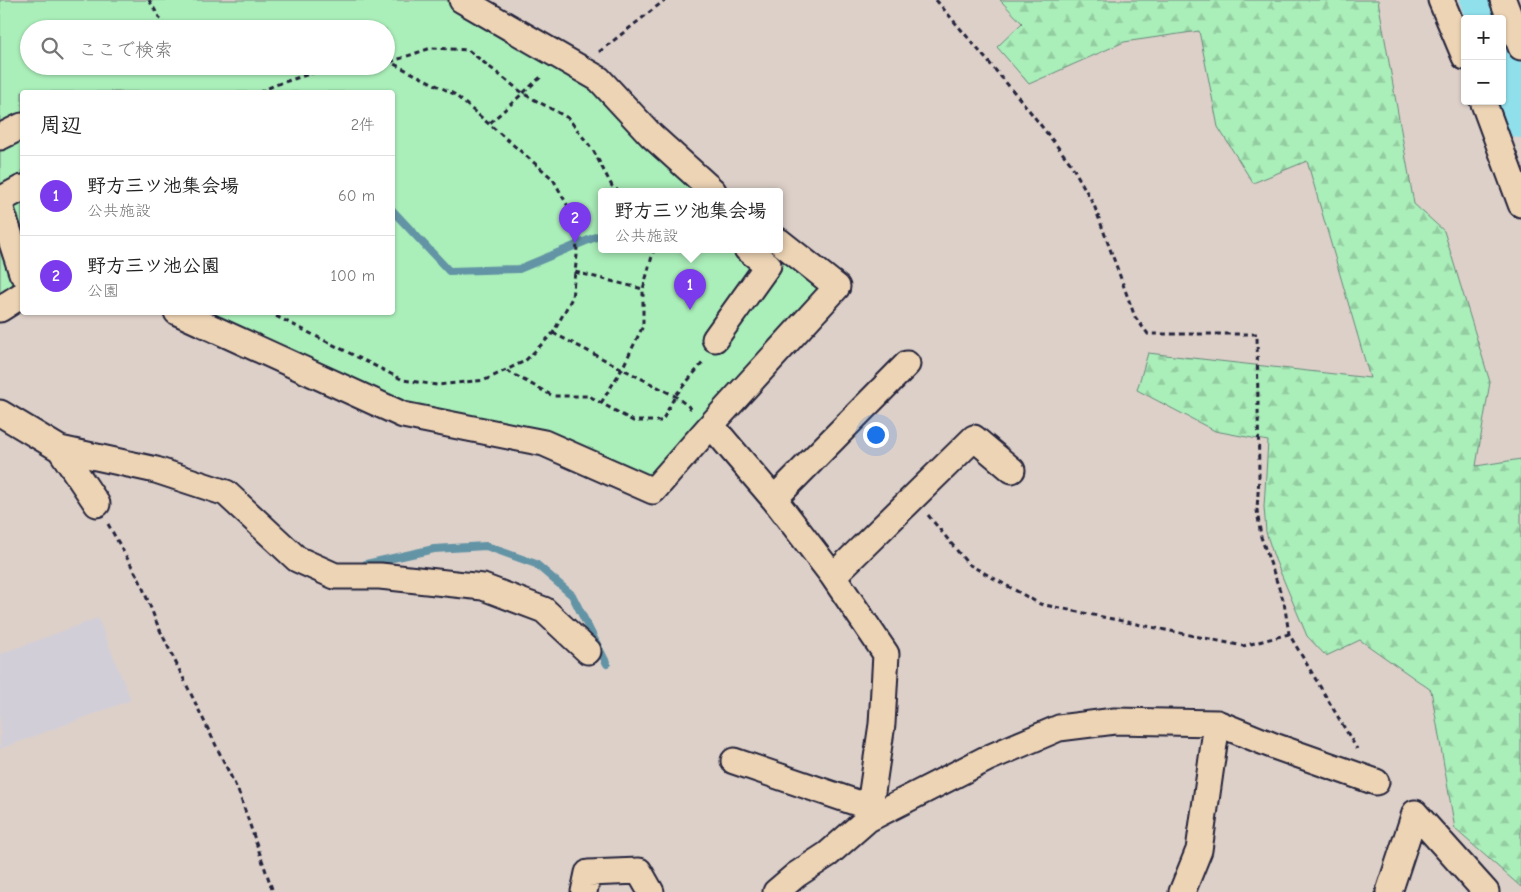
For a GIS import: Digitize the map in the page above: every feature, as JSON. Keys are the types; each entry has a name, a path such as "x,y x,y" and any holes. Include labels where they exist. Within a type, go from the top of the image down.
{"street":[{"path":"462,0 599,79 651,135 710,188"},
{"path":"1441,0 1461,48"},
{"path":"1503,0 1521,47"},
{"path":"1484,105 1521,204"},
{"path":"0,137 20,127"},
{"path":"0,200 20,189"},
{"path":"0,206 20,267"},
{"path":"183,315 403,415 544,443 653,491 837,287 783,243"},
{"path":"713,346 768,265 752,253"},
{"path":"0,309 20,296"},
{"path":"774,500 906,364"},
{"path":"0,413 60,449 156,470 226,493 297,559 335,576 380,576 483,587 544,610 588,651"},
{"path":"711,425 774,500 833,576 886,654 882,724 869,813"},
{"path":"833,576 974,438 1012,470"},
{"path":"60,449 97,504"},
{"path":"776,892 796,875 828,854 869,813 1058,728 1115,721 1217,723 1274,746 1376,782"},
{"path":"1182,892 1199,850 1217,723"},
{"path":"734,761 869,813"},
{"path":"1390,892 1415,812 1486,892"},
{"path":"584,892 588,873 639,871 651,892"}],"path":[{"path":"149,0 161,20"},
{"path":"490,123 524,94 666,0"},
{"path":"936,0 1025,105 1071,164 1094,205 1135,317 1148,334 1257,334 1258,510 1261,537 1284,602 1289,634 1376,782"},
{"path":"395,60 431,48 468,50 524,94 568,118 593,150 615,188"},
{"path":"274,315 403,380 437,385 485,380 525,361 553,333 572,298 577,255 576,221 553,179 454,94 395,65"},
{"path":"264,90 306,75"},
{"path":"601,403 622,369 643,326 643,289 653,253"},
{"path":"575,272 643,289"},
{"path":"553,333 675,396 711,425"},
{"path":"506,371 553,396 588,396 633,421 662,421 675,396 713,346"},
{"path":"914,497 968,564 1040,604 1243,646 1289,634"},
{"path":"97,504 140,581 158,626 239,793 273,892"}],"shaded area":[{"path":"98,618 131,700 0,749 0,654"}],"green space":[{"path":"0,0 448,0 455,7 594,92 690,188 598,188 598,253 771,253 819,288 649,480 398,402 209,315 395,315 395,90 20,90 20,283 0,295"},
{"path":"1000,0 1378,0 1414,204 1444,231 1490,382 1476,466 1521,459 1521,887 1455,829 1431,690 1360,640 1326,656 1307,636 1274,557 1266,532 1264,507 1268,441 1215,431 1137,390 1148,353 1370,378 1307,161 1253,183 1218,127 1199,31 1124,42 1029,84 997,47 1022,23"}],"waterway":[{"path":"1482,0 1487,15"},
{"path":"1506,73 1521,116"},
{"path":"395,213 449,271 519,269 598,236"},
{"path":"366,564 434,549 486,546 536,564 572,595 607,664"}],"place":[{"name":"野方三ツ池公園","path":"575,243"},
{"name":"野方三ツ池集会場","path":"690,310"}]}
